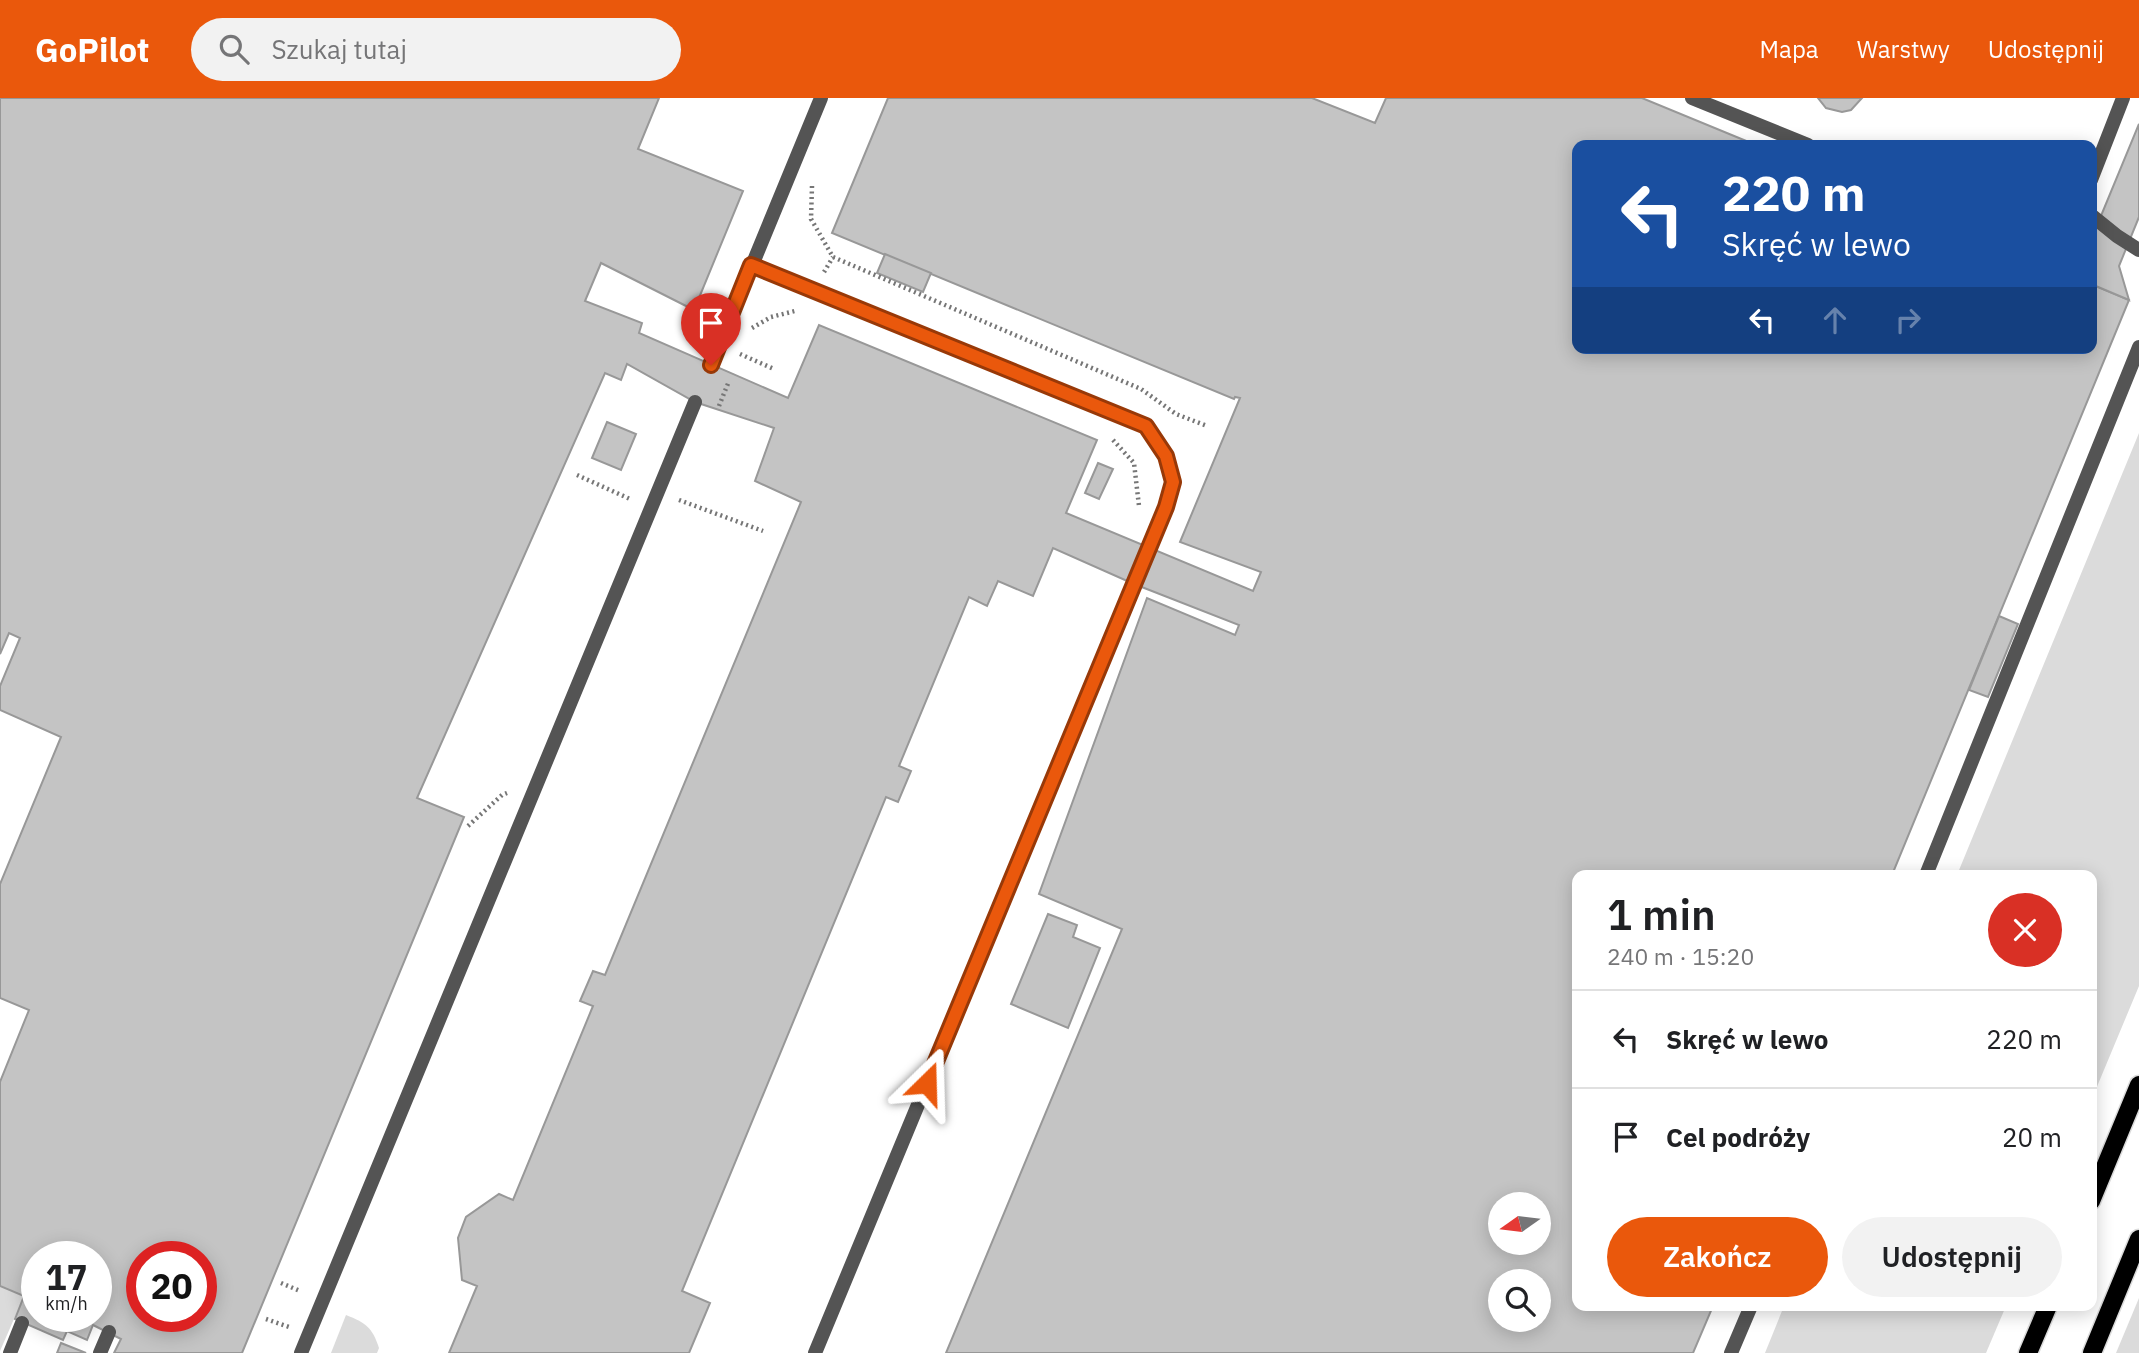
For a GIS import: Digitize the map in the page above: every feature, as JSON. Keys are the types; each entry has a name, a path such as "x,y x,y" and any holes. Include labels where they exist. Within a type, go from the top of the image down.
{"main road":[{"path":"2097,1186 2139,1085"},
{"path":"2092,1353 2139,1239"},
{"path":"2028,1353 2046,1311"}],"lane":[{"path":"711,365 821,98"},
{"path":"1692,98 1796,140"},
{"path":"2097,165 2123,98"},
{"path":"2097,220 2139,250"},
{"path":"751,265 1146,426 1166,456 1173,482 1166,507 815,1353"},
{"path":"1928,870 2139,347"},
{"path":"301,1353 695,402"},
{"path":"1731,1353 1749,1311"},
{"path":"10,1353 21,1326"},
{"path":"100,1353 109,1332"}],"path":[{"path":"812,182 811,219 832,257 1142,389 1176,414 1207,426"},
{"path":"752,328 771,317 802,309"},
{"path":"741,355 774,369"},
{"path":"1119,445 1134,463 1140,505"},
{"path":"578,475 651,509"},
{"path":"680,500 763,531"},
{"path":"281,1283 301,1291"},
{"path":"266,1319 286,1326"}],"shaded area":[{"path":"2139,433 2139,986 2097,1087 2097,870 1959,870"},
{"path":"0,1286 21,1295 21,1303 0,1351"},
{"path":"2139,1298 2139,1353 2116,1353"},
{"path":"1782,1311 2004,1311 1986,1353 1765,1353"},
{"path":"346,1315 371,1330 379,1348 377,1353 331,1353"}],"building":[{"path":"0,98 659,98 638,149 743,191 694,310 601,263 585,301 642,323 639,333 788,398 819,325 1097,440 1066,513 1253,591 1261,572 1180,542 1240,398 1234,399 832,233 888,98 1312,98 1375,123 1386,98 1642,98 1744,140 1572,140 1572,354 2097,354 2097,287 2129,300 1894,870 1572,870 1572,1311 1711,1311 1693,1353 946,1353 1122,929 1039,894 1147,598 1235,635 1239,625 1134,584 1053,548 1033,596 998,581 987,606 969,597 899,766 911,771 898,802 886,797 682,1291 710,1303 689,1353 449,1353 477,1286 462,1280 458,1238 466,1217 499,1194 513,1200 593,1006 580,1001 593,971 605,975 801,502 755,481 774,428 695,402 627,364 621,380 605,373 417,798 464,817 242,1353 114,1353 121,1339 107,1332 112,1332 112,1241 21,1241 21,1295 0,1286 0,1082 29,1010 0,998 0,884 61,737 0,710 0,686 20,638 9,633 0,654"},
{"path":"1818,98 1862,98 1851,110 1842,112 1826,108"},
{"path":"2139,124 2139,217 2119,266 2129,300 2097,287 2097,226"},
{"path":"885,254 931,273 923,292 877,273"},
{"path":"607,422 636,434 621,470 592,458"},
{"path":"1098,463 1113,469 1099,499 1085,493"},
{"path":"1999,616 2018,624 1988,697 1969,690"},
{"path":"1048,914 1077,925 1073,937 1100,948 1068,1028 1011,1004"},
{"path":"21,1304 21,1322 15,1319"},
{"path":"45,1332 67,1332 63,1340"},
{"path":"69,1332 90,1332 87,1340"},
{"path":"61,1343 86,1353 57,1353"}],"route":[{"path":"711,365 751,265 1146,426 1166,456 1173,482 1166,507 927,1083"}]}
